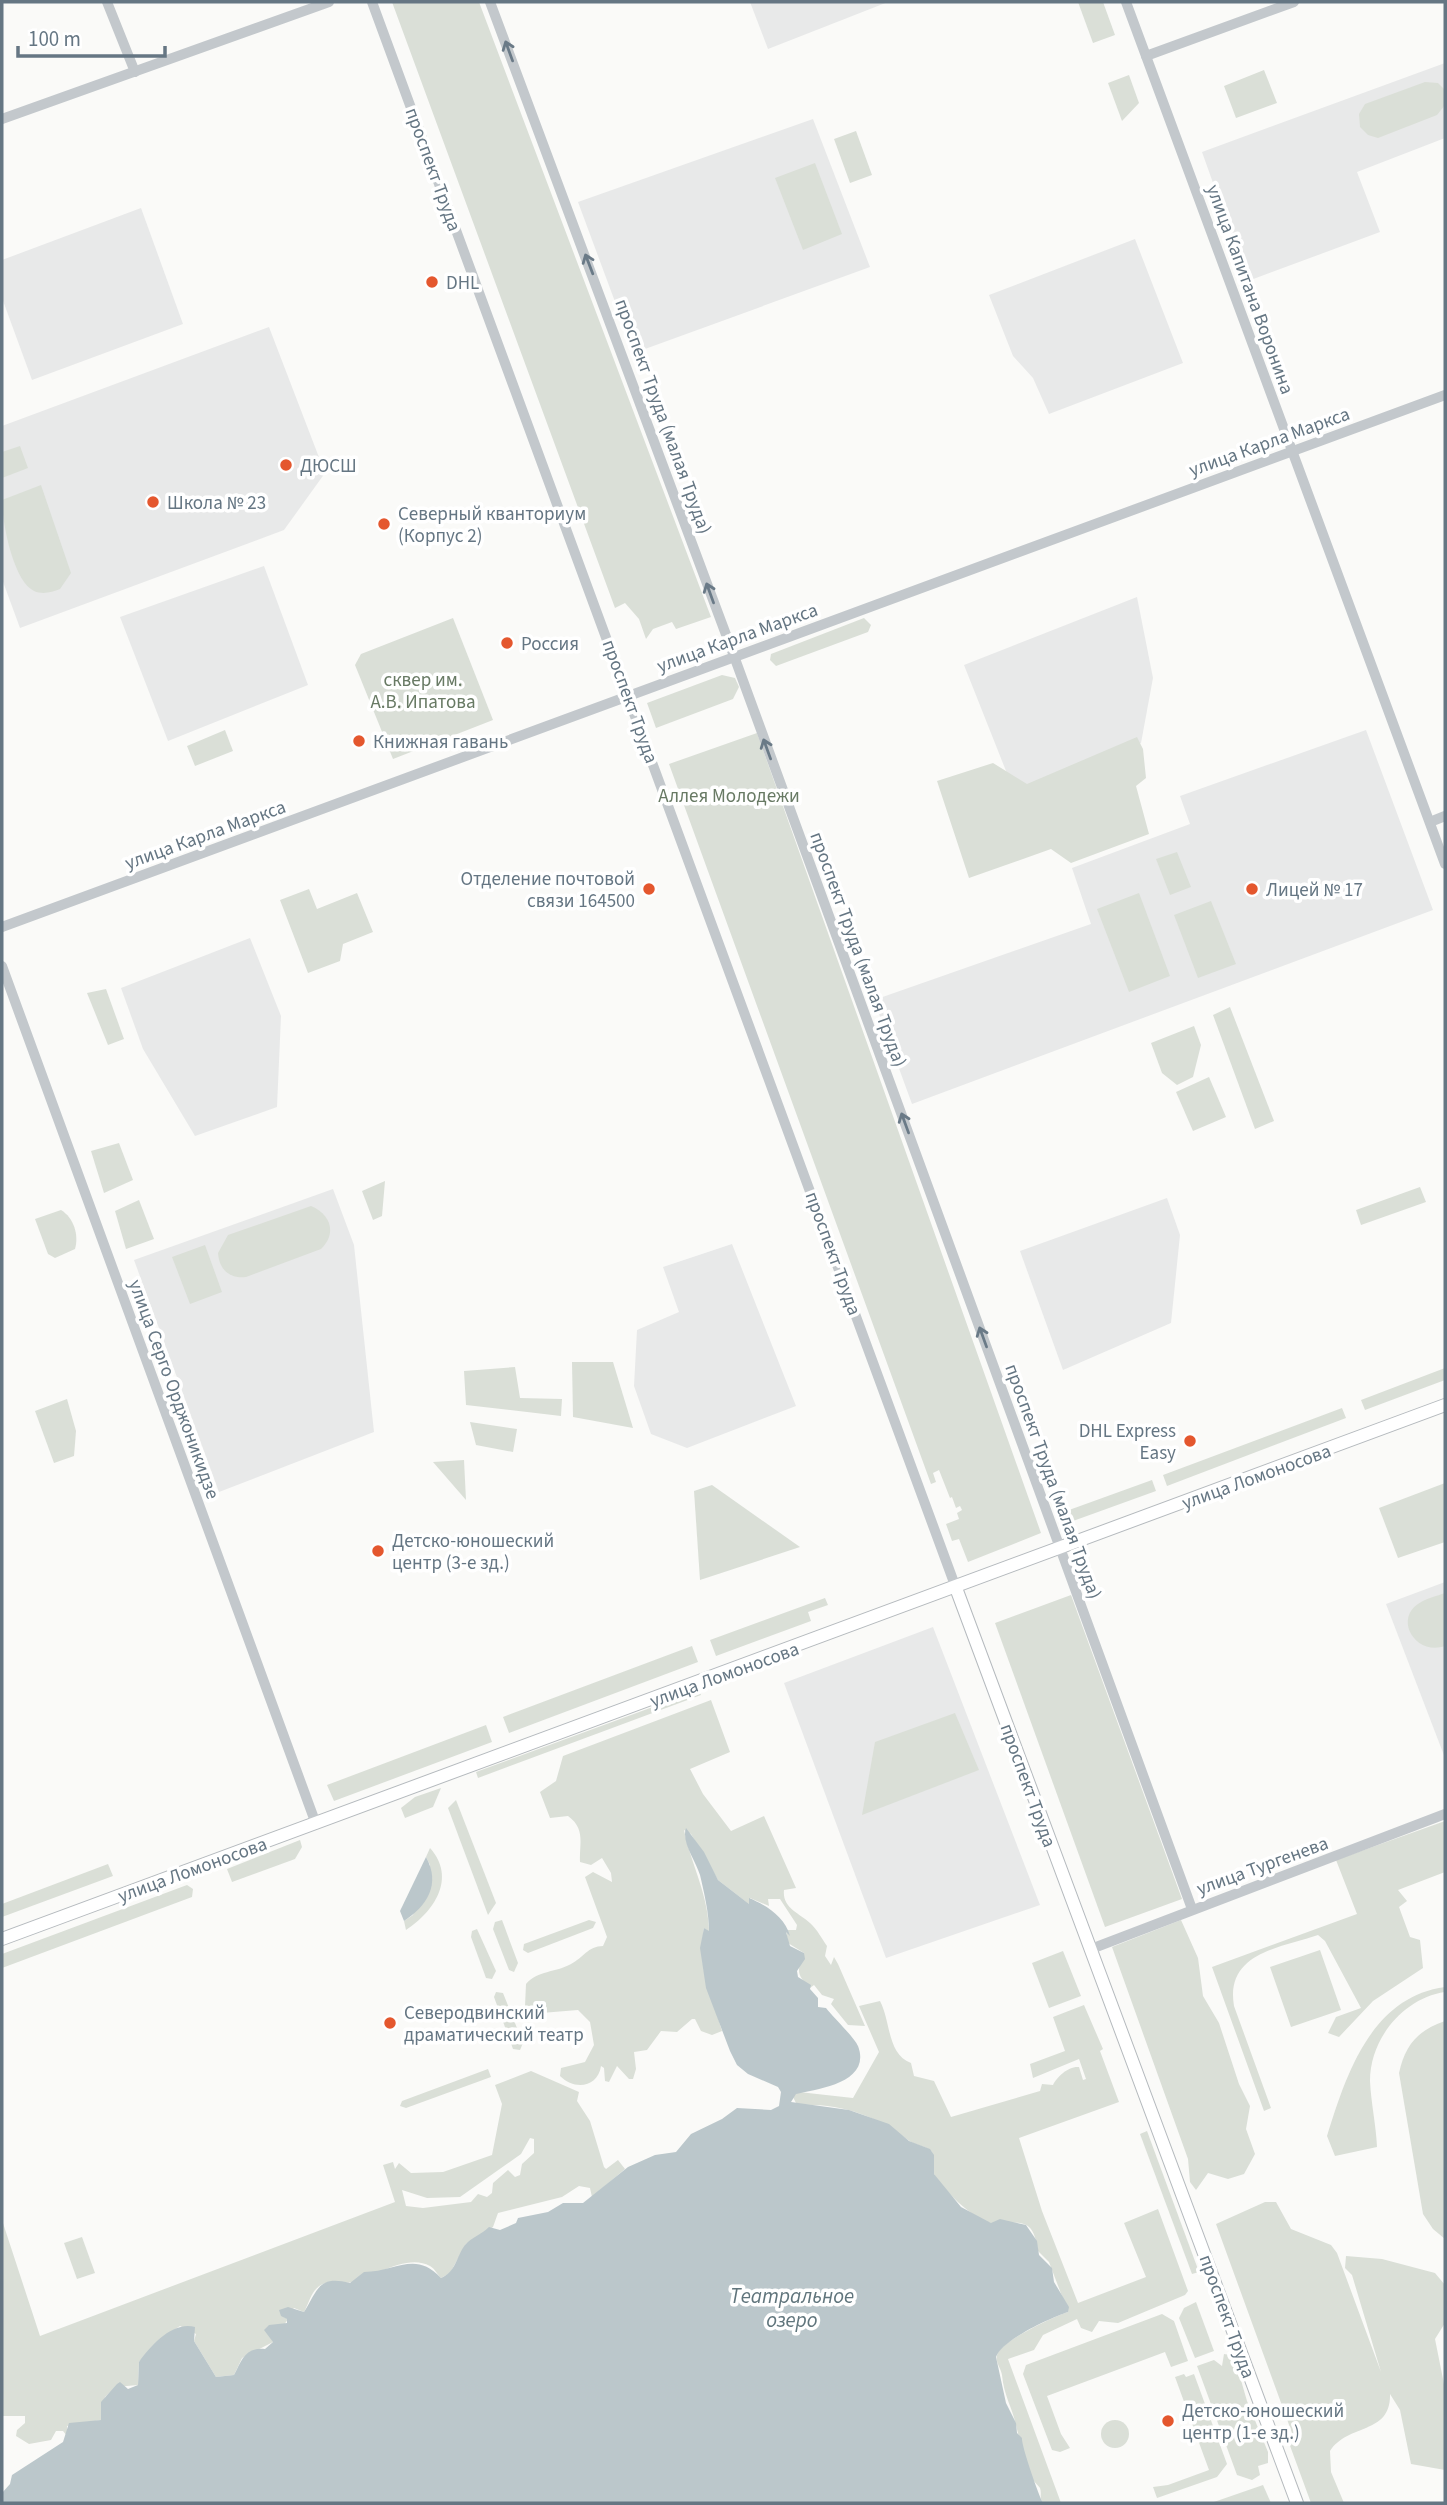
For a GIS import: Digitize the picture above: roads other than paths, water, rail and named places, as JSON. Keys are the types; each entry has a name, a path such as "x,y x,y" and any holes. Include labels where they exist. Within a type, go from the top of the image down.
{"main road":[{"name":"улица Ломоносова","path":"2,1939 1445,1405"},
{"name":"проспект Труда","path":"956,1588 1297,2503"}],"street":[{"path":"107,2 135,72"},
{"path":"2,119 329,2"},
{"name":"проспект Труда","path":"372,2 630,695 956,1588"},
{"name":"проспект Труда (малая Труда)","path":"491,2 734,656 1192,1909"},
{"name":"улица Капитана Воронина","path":"1126,2 1445,864"},
{"path":"1146,56 1294,2"},
{"name":"улица Карла Маркса","path":"2,927 1445,395"},
{"path":"1430,822 1445,816"},
{"name":"улица Серго Орджоникидзе","path":"2,967 316,1824"},
{"name":"улица Тургенева","path":"1091,1949 1445,1814"}],"water":[{"name":"Театральное озеро","path":"686,1828 704,1852 718,1880 749,1904 749,1898 768,1908 784,1923 790,1936 786,1932 790,1946 804,1953 805,1959 797,1971 798,1977 811,1985 810,1989 818,1998 818,2007 826,2008 858,2046 860,2058 857,2068 850,2076 829,2086 796,2094 791,2102 849,2110 889,2124 909,2141 930,2149 934,2155 934,2174 961,2207 991,2223 1000,2219 1026,2225 1037,2241 1039,2255 1052,2268 1054,2282 1069,2307 1068,2312 1017,2337 1000,2350 996,2357 1006,2403 1016,2423 1017,2433 1022,2438 1043,2503 2,2503 2,2493 10,2484 12,2475 63,2442 69,2423 101,2420 101,2402 117,2384 120,2382 128,2389 138,2385 139,2362 156,2342 171,2331 187,2326 195,2327 194,2341 216,2377 234,2375 249,2352 265,2349 273,2342 264,2330 269,2325 287,2323 279,2310 288,2307 304,2312 316,2291 325,2283 350,2283 364,2272 405,2264 422,2265 441,2278 453,2268 465,2245 489,2227 500,2230 516,2223 518,2218 548,2212 563,2203 583,2203 628,2167 655,2155 676,2152 691,2134 722,2119 737,2108 771,2110 779,2106 781,2092 778,2087 748,2074 737,2065 706,1988 700,1948 704,1928 709,1931 708,1917 700,1875 686,1839"},
{"path":"426,1857 432,1876 429,1894 419,1908 404,1921 400,1911"}],"place":[{"name":"DHL","path":"432,282"},
{"name":"ДЮСШ","path":"286,465"},
{"name":"Школа № 23","path":"153,502"},
{"name":"Северный кванториум (Корпус 2)","path":"384,524"},
{"name":"Россия","path":"507,643"},
{"name":"Книжная гавань","path":"359,741"},
{"name":"Отделение почтовой связи 164500","path":"649,889"},
{"name":"Лицей № 17","path":"1252,889"},
{"name":"DHL Express Easy","path":"1190,1441"},
{"name":"Детско-юношеский центр (3-е зд.)","path":"378,1551"},
{"name":"Северодвинский драматический театр","path":"390,2023"},
{"name":"Детско-юношеский центр (1-е зд.)","path":"1168,2421"}],"park label":[{"name":"сквер им. А.В. Ипатова","path":"423,690"},
{"name":"Аллея Молодежи","path":"729,795"}]}
